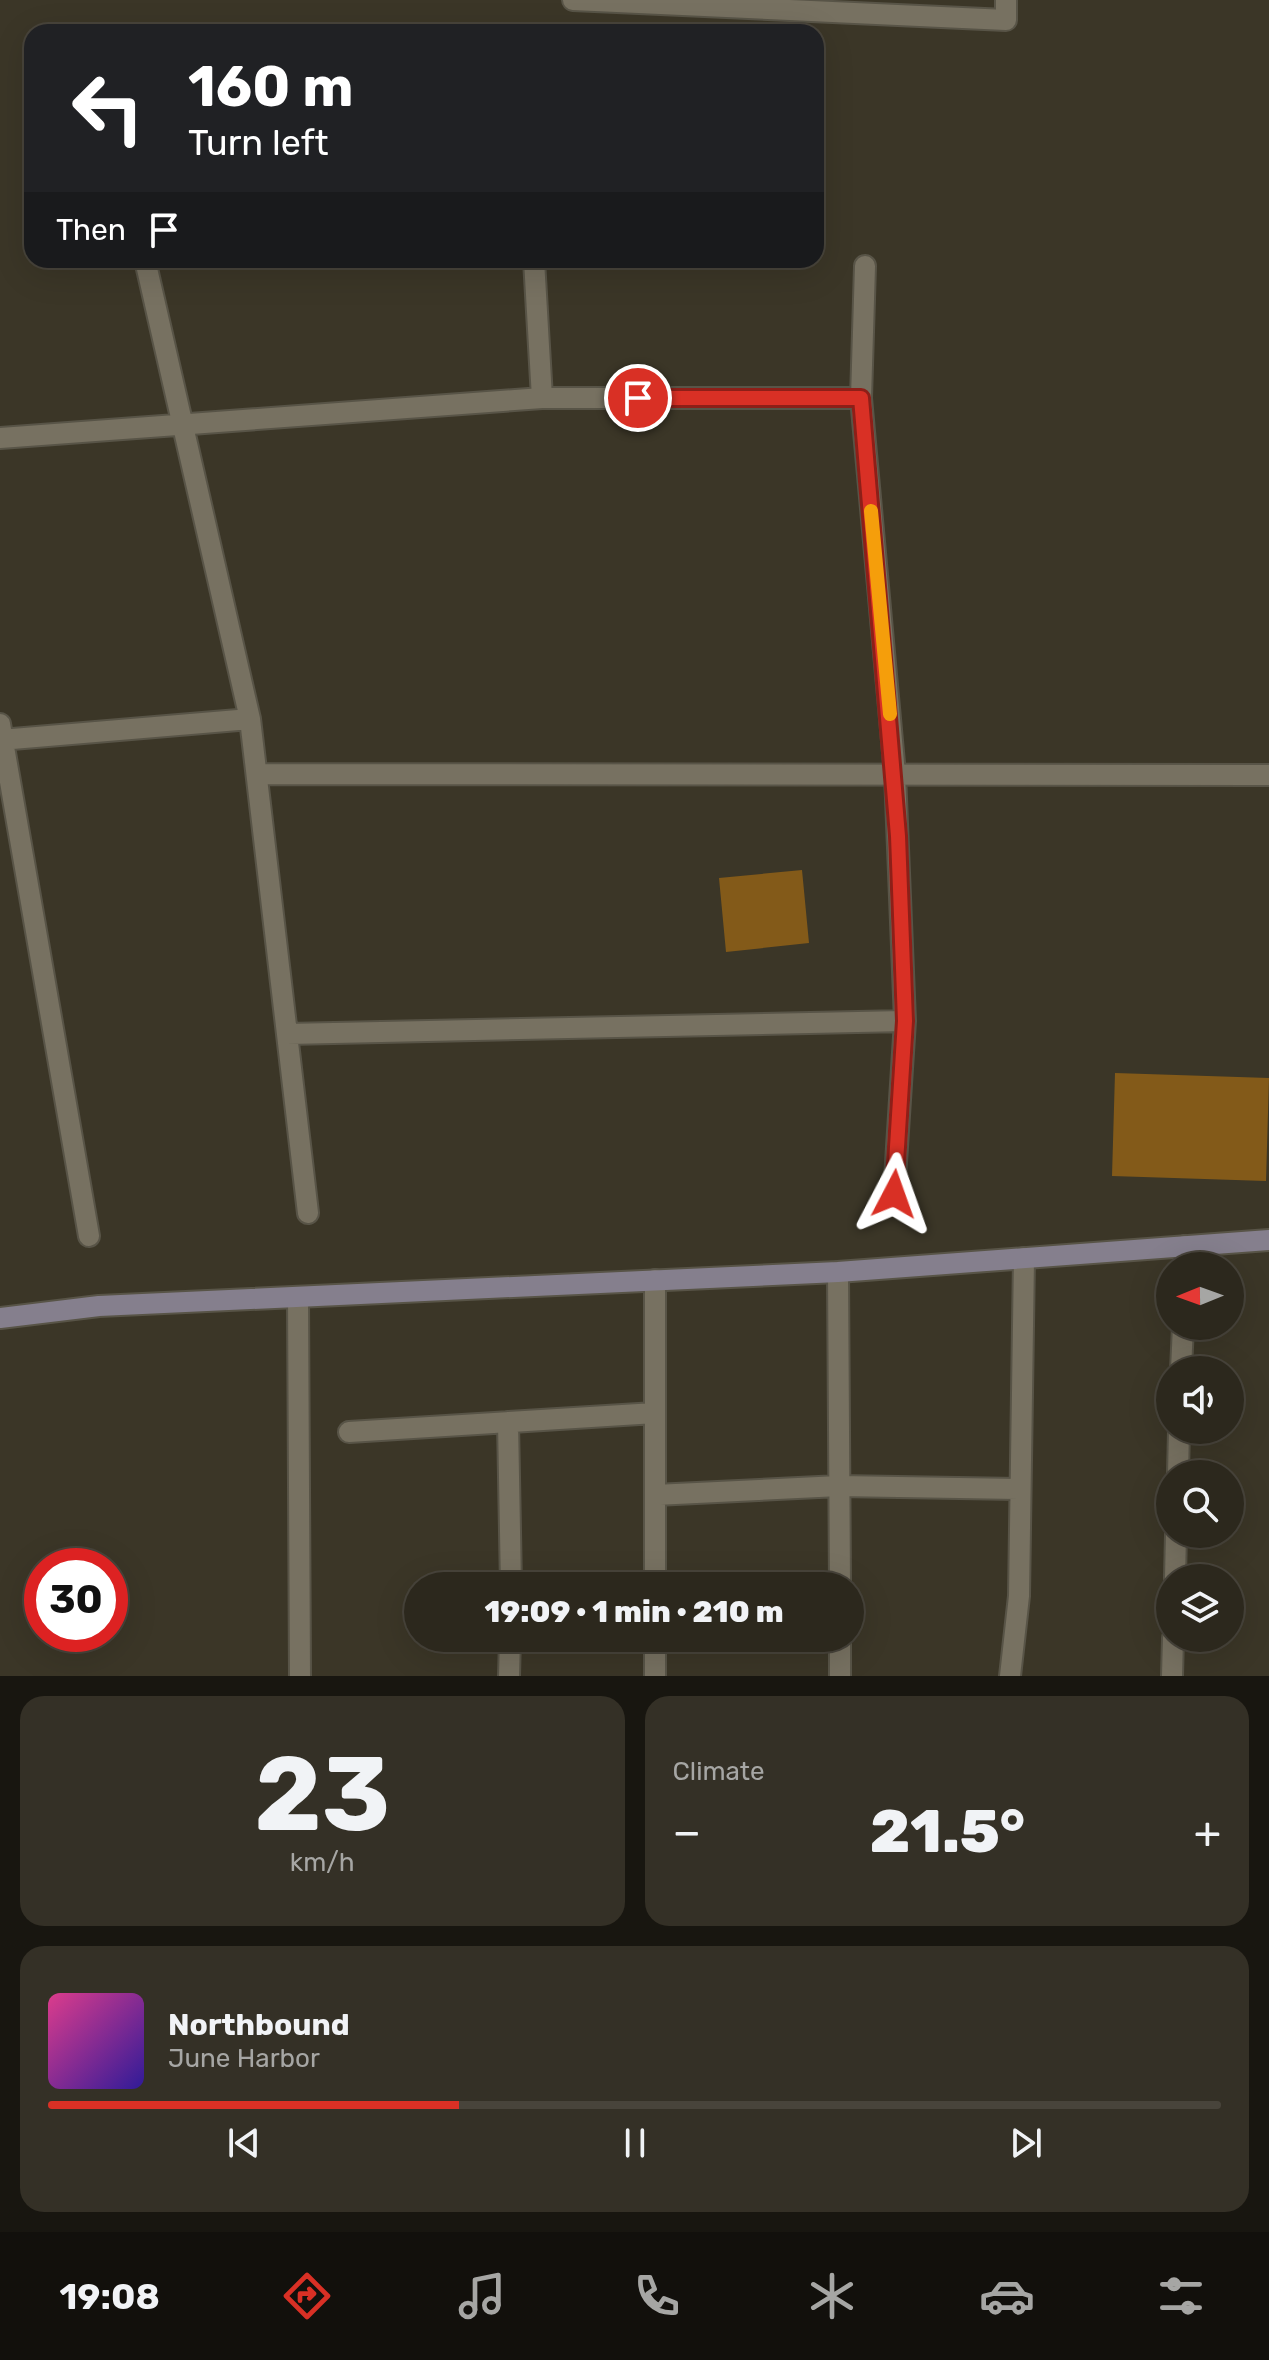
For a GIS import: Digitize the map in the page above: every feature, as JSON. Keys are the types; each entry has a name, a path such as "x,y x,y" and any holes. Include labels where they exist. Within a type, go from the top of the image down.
{"street":[{"path":"573,0 1006,20 1006,0"},
{"path":"865,266 861,398 895,774 905,1021 894,1194"},
{"path":"147,268 250,719 308,1213"},
{"path":"534,268 542,398"},
{"path":"0,438 542,398 861,398"},
{"path":"89,1236 1,735 250,719"},
{"path":"257,774 1269,775"},
{"path":"287,1034 905,1021"},
{"path":"1206,1252 1269,1240"},
{"path":"0,1318 99,1306 838,1272 1024,1258 1156,1256"},
{"path":"1010,1676 1019,1596 1024,1258"},
{"path":"838,1272 840,1572"},
{"path":"655,1280 655,1572"},
{"path":"298,1297 300,1676"},
{"path":"349,1432 655,1413"},
{"path":"508,1422 511,1572"},
{"path":"655,1495 839,1486 1020,1489"},
{"path":"509,1676 510,1652"},
{"path":"655,1652 655,1676"},
{"path":"840,1652 840,1676"},
{"path":"1172,1676 1173,1652"}],"building":[{"path":"802,870 809,943 726,952 719,878"},
{"path":"1115,1073 1269,1078 1266,1181 1112,1176"}],"slow traffic":[{"path":"871,511 890,714"}],"route":[{"path":"638,398 861,398 898,836 905,1021 894,1194"}]}
